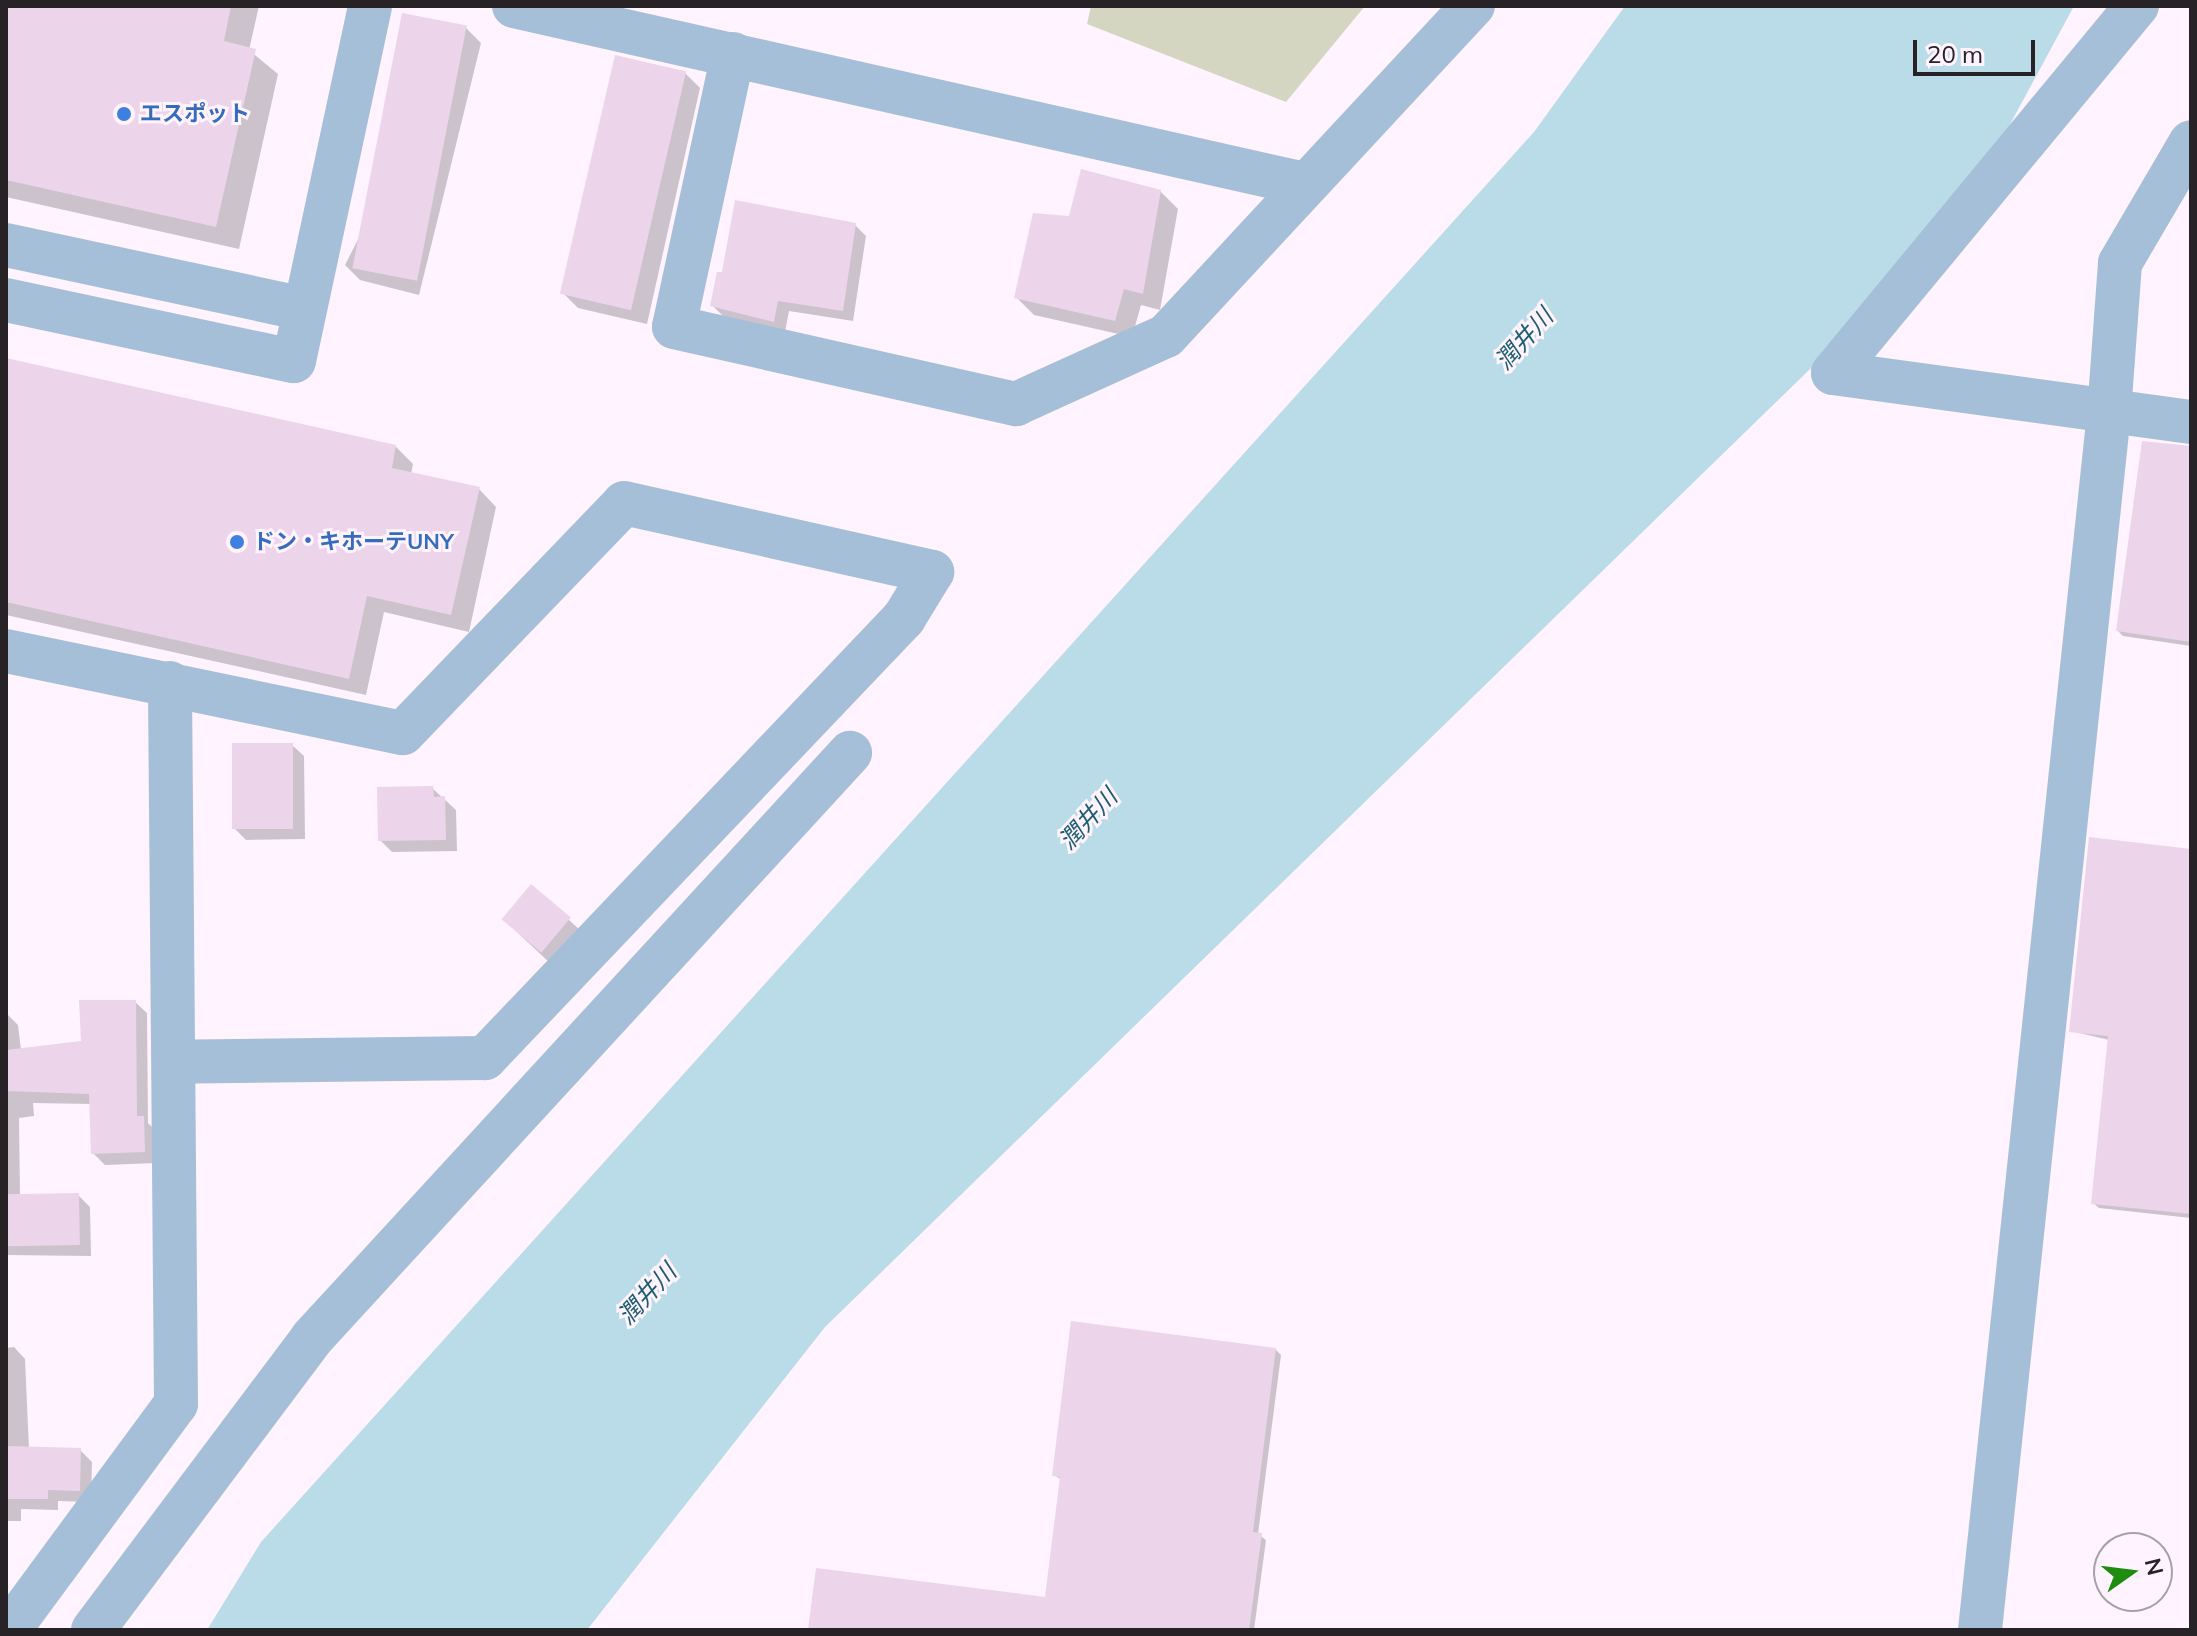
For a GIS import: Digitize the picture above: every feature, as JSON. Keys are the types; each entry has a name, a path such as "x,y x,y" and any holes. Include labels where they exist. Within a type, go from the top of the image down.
{"street":[{"path":"6,300 294,361 370,6"},
{"path":"514,6 1304,184"},
{"path":"733,54 674,327 1016,404 1166,336 1304,184 1473,6"},
{"path":"2137,6 1833,373 2191,422"},
{"path":"1980,1630 2109,413 2120,263 2191,142"},
{"path":"6,245 304,309"},
{"path":"6,651 403,733 624,503 932,572 904,618 485,1058 174,1062"},
{"path":"6,1625 18,1618 176,1404 170,683"},
{"path":"93,1630 312,1338 850,753"}],"green space":[{"path":"1091,6 1365,6 1286,102 1087,24"}],"water":[{"name":"潤井川","path":"1625,6 2074,6 1953,230 825,1327 587,1630 207,1630 261,1542 1534,132"}],"building":[{"name":"エスポット","path":"6,6 231,6 224,41 256,49 216,227 6,180"},
{"path":"402,13 467,26 417,281 352,268"},
{"path":"615,55 686,71 631,310 560,294"},
{"path":"1081,169 1161,190 1143,294 1124,289 1115,321 1014,298 1033,213 1069,216"},
{"path":"735,200 856,223 843,311 778,301 774,322 710,306 717,272 722,272"},
{"name":"ドン・キホーテUNY","path":"6,358 396,445 392,468 480,487 451,615 367,596 349,679 6,602"},
{"path":"2142,441 2191,446 2191,642 2116,631"},
{"path":"232,743 293,743 293,829 232,829"},
{"path":"433,786 434,797 445,796 446,840 378,841 377,787"},
{"path":"2089,837 2191,849 2191,1214 2091,1204 2108,1036 2069,1032"},
{"path":"531,884 571,917 541,953 501,919"},
{"path":"79,1000 136,1000 137,1116 144,1116 145,1152 91,1154 89,1094 6,1091 6,1050 81,1041"},
{"path":"79,1193 80,1245 7,1246 6,1194"},
{"path":"1071,1321 1276,1348 1253,1532 1262,1533 1249,1630 808,1630 816,1568 1045,1597 1060,1477 1052,1476"},
{"path":"6,1446 81,1448 80,1491 48,1490 48,1499 6,1499"}],"place":[{"name":"エスポット","path":"124,114"},
{"name":"ドン・キホーテUNY","path":"237,542"}]}
